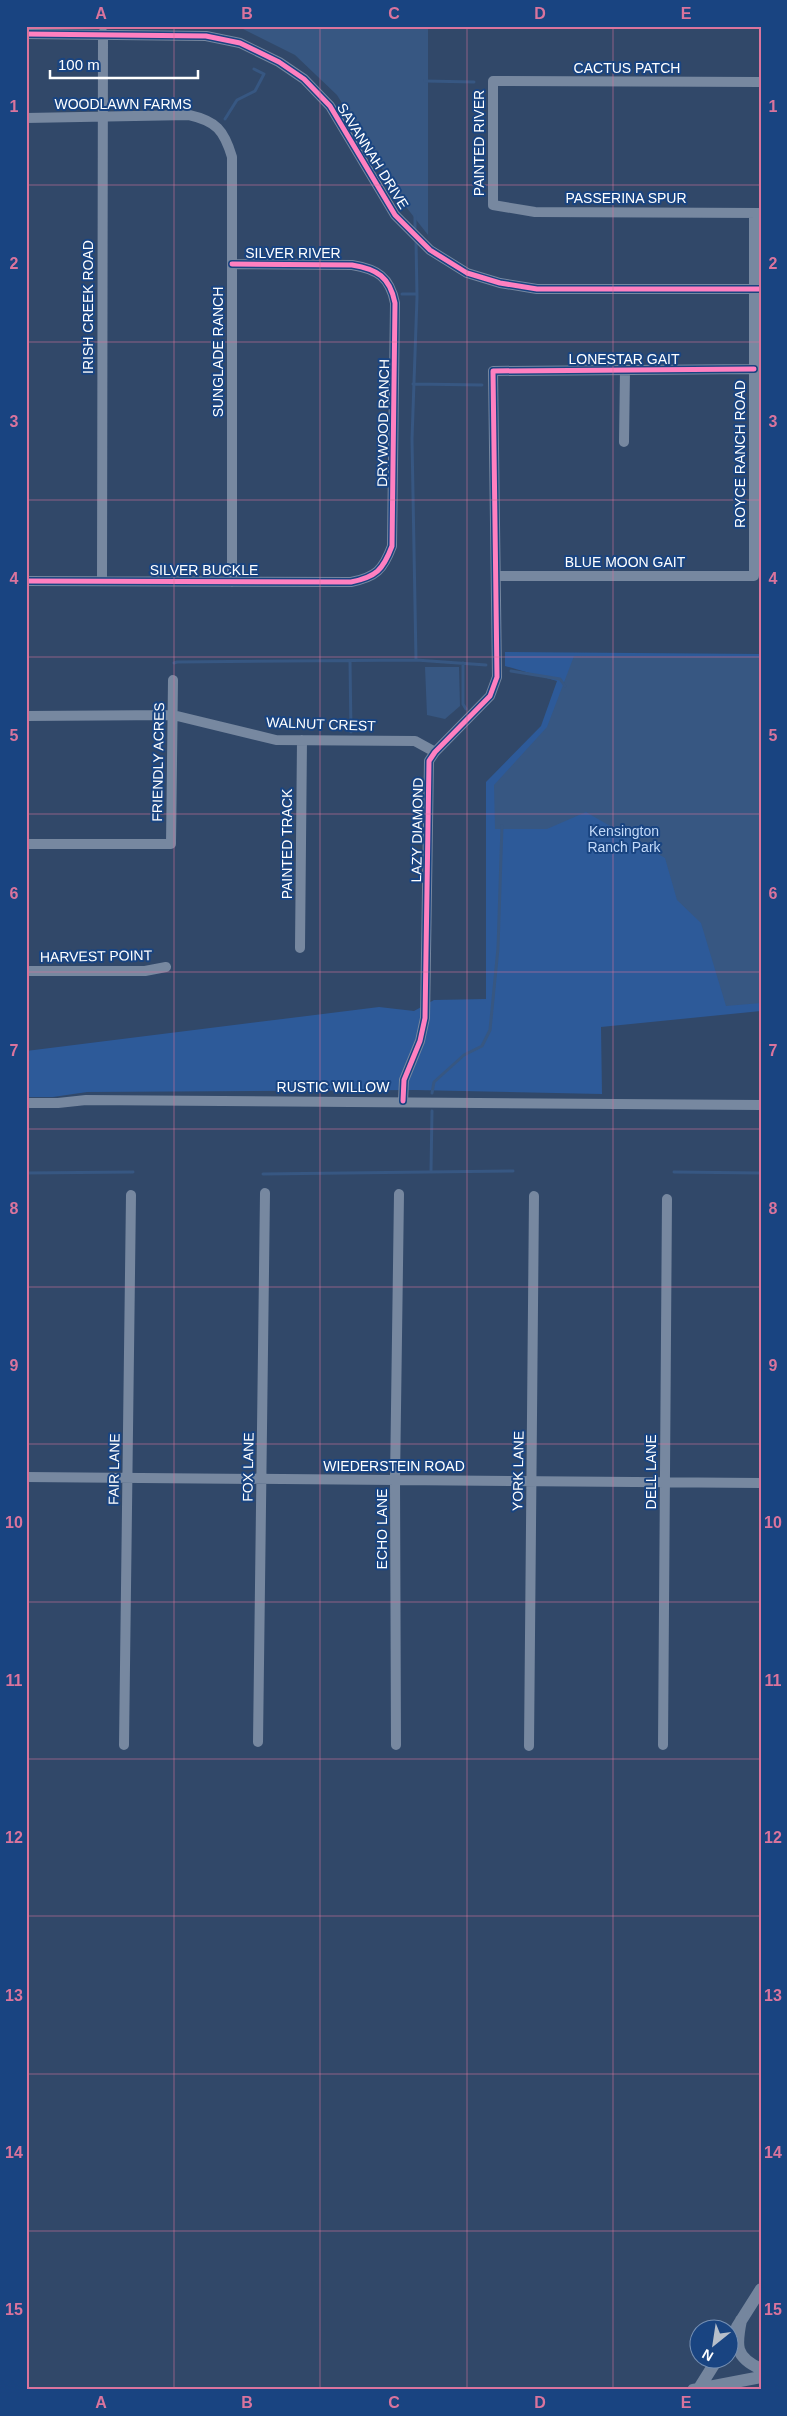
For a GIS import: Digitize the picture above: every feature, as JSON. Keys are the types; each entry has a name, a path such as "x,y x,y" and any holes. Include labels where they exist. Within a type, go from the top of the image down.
{"main road":[{"path":"761,2289 741,2320 737,2343 741,2355 749,2364 761,2369"},
{"path":"696,2389 711,2368"},
{"path":"696,2389 761,2377"}],"street":[{"name":"SAVANNAH DRIVE","path":"26,34 103,33 206,36 240,43 279,62 304,80 330,106 395,215 430,250 467,273 500,283 537,289 757,289"},
{"name":"IRISH CREEK ROAD","path":"102,581 103,33"},
{"name":"CACTUS PATCH","path":"493,81 761,82"},
{"name":"PAINTED RIVER","path":"493,81 493,205"},
{"name":"WOODLAWN FARMS","path":"26,118 189,116 205,119 217,127"},
{"name":"SUNGLADE RANCH","path":"217,127 226,138 232,157 232,582"},
{"name":"PASSERINA SPUR","path":"493,205 535,212 757,213"},
{"name":"ROYCE RANCH ROAD","path":"754,576 754,369 757,213"},
{"name":"SILVER RIVER","path":"232,264 352,265 368,268 381,276"},
{"name":"DRYWOOD RANCH","path":"379,571 387,560 392,546 395,303 391,286 381,276"},
{"name":"LONESTAR GAIT","path":"494,371 754,369"},
{"path":"624,442 625,370"},
{"name":"LAZY DIAMOND","path":"403,1101 404,1080 420,1041 425,1018 429,761 435,752 490,696 497,677 494,371"},
{"name":"SILVER BUCKLE","path":"26,581 351,582 367,579 379,571"},
{"name":"BLUE MOON GAIT","path":"496,576 754,576"},
{"name":"FRIENDLY ACRES","path":"26,844 171,844 172,680"},
{"name":"WALNUT CREST","path":"26,716 172,715 269,738 414,741 435,752"},
{"name":"PAINTED TRACK","path":"300,948 302,740"},
{"name":"HARVEST POINT","path":"26,970 145,971 166,967"},
{"name":"RUSTIC WILLOW","path":"26,1103 58,1103 86,1100 761,1105"},
{"name":"FOX LANE","path":"258,1742 265,1193"},
{"name":"ECHO LANE","path":"396,1745 395,1480 399,1194"},
{"name":"FAIR LANE","path":"124,1745 131,1195"},
{"name":"YORK LANE","path":"529,1746 534,1196"},
{"name":"DELL LANE","path":"663,1746 668,1199"},
{"name":"WIEDERSTEIN ROAD","path":"26,1477 761,1482"}],"green space":[{"name":"Kensington Ranch Park","path":"505,652 761,654 761,1011 601,1027 602,1094 415,1090 87,1092 53,1097 26,1097 26,1051 379,1007 414,1011 434,1000 486,999 486,782 541,726 557,681 505,666"}],"shaded area":[{"path":"237,26 428,26 428,235 403,203 337,95 295,55"},
{"path":"574,656 761,657 761,1003 726,1006 701,923 677,900 665,858 586,812 547,829 495,829 494,785 547,727"},
{"path":"425,667 459,667 460,706 445,719 427,715"}],"waterway":[{"path":"225,119 237,100 255,91 264,74 254,69"},
{"path":"425,81 474,82"},
{"path":"415,215 415,232"},
{"path":"416,240 417,297 412,439 416,660 486,665"},
{"path":"402,294 417,294"},
{"path":"413,384 482,385"},
{"path":"174,663 416,660"},
{"path":"350,661 351,732"},
{"path":"463,663 463,704 466,709"},
{"path":"511,671 560,679 565,686"},
{"path":"432,1093 434,1082 464,1055 482,1046 490,1030 498,948 502,826"},
{"path":"431,1170 432,1111"},
{"path":"263,1174 513,1171"},
{"path":"26,1173 133,1172"},
{"path":"674,1172 761,1173"}],"cycle path":[{"path":"26,34 206,36 240,43 279,62 304,79 330,106 395,215 430,250 467,273 500,283 537,289 761,289"},
{"path":"26,581 351,582 367,578 382,567 392,546 395,303 390,287 375,272 352,265 232,264"},
{"path":"403,1101 404,1080 420,1041 425,1018 429,761 435,752 490,696 497,677 493,371 754,369"}]}
